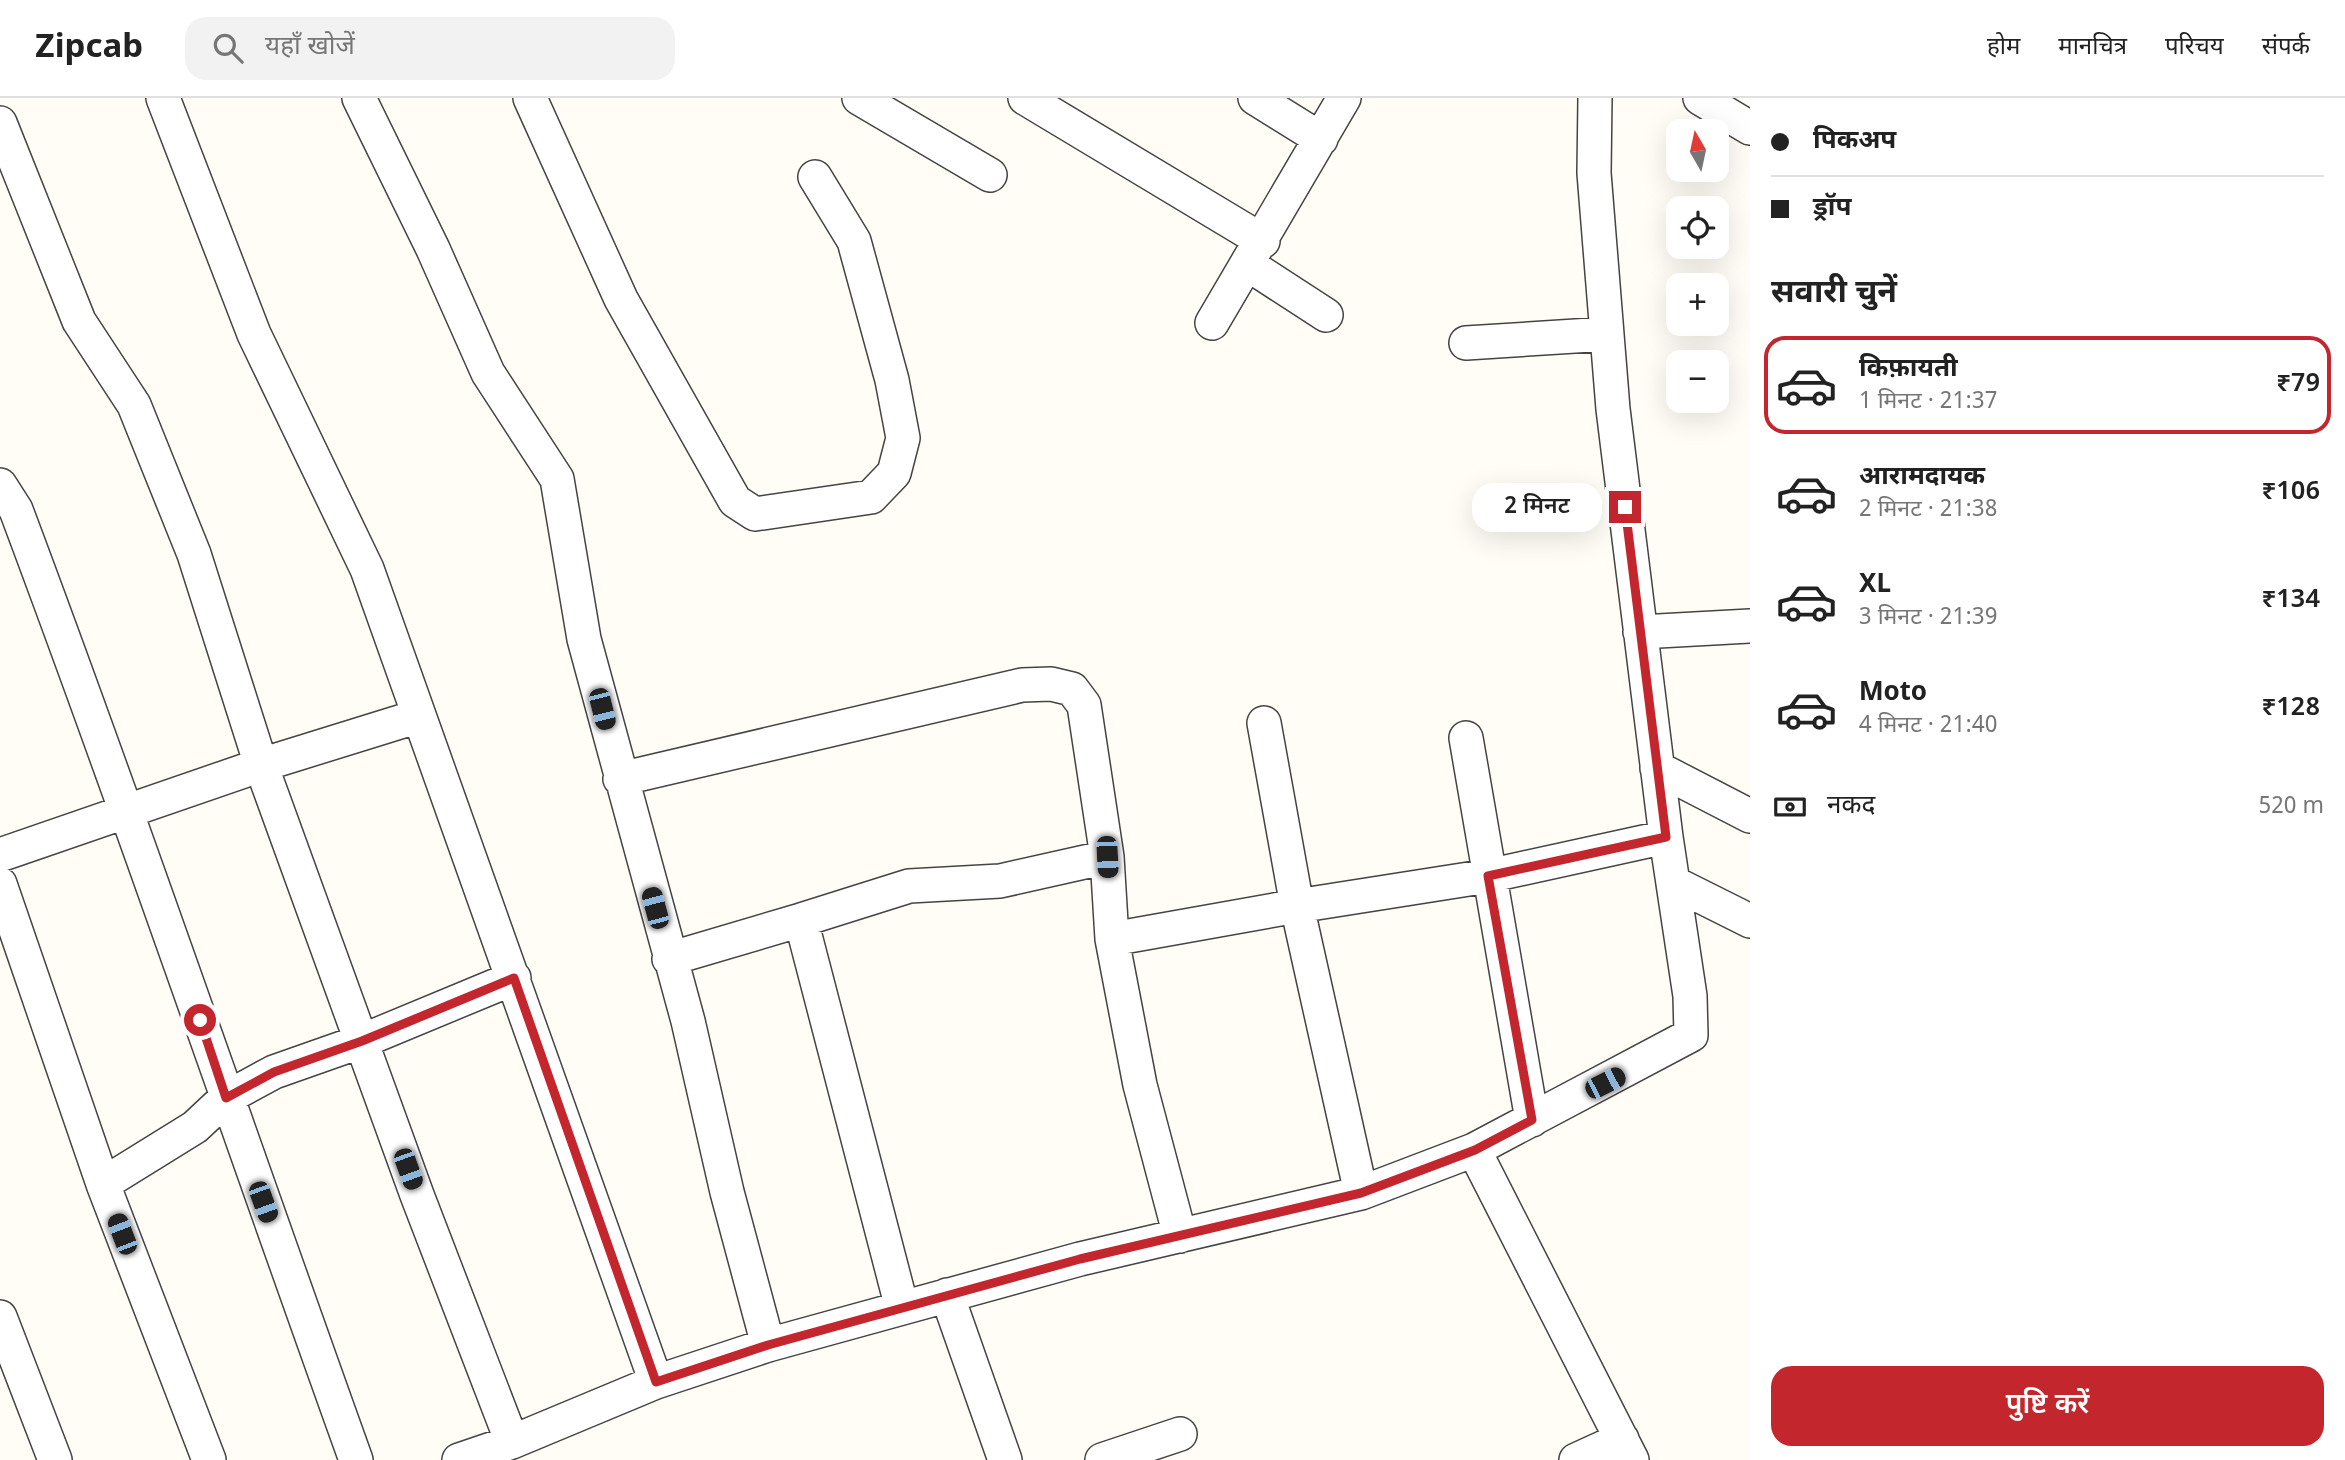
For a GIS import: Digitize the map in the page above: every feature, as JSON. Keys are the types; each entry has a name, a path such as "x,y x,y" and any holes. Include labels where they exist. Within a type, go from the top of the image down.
{"street":[{"path":"163,98 254,334 367,569 656,1382"},
{"path":"359,98 433,249 488,373 557,479 584,639 688,1021 727,1192 768,1345"},
{"path":"530,98 621,299 735,501 755,514 871,497 894,473 903,438 892,380 854,241 815,177"},
{"path":"859,98 990,175"},
{"path":"1025,98 1256,253 1326,315"},
{"path":"1255,98 1321,139"},
{"path":"1212,323 1256,253 1344,98"},
{"path":"459,1460 512,1442 656,1382 768,1345 1080,1259 1361,1193 1475,1150 1691,1035 1690,996 1676,884 1666,837 1613,409 1594,173 1595,98"},
{"path":"1700,98 1750,128"},
{"path":"0,123 79,321 139,418 194,554 261,765 512,1442"},
{"path":"1466,343 1607,334"},
{"path":"0,485 16,510 128,811 226,1098 356,1460"},
{"path":"1640,632 1750,626"},
{"path":"620,779 1022,685 1051,684 1072,689 1084,705 1107,857 1112,939 1140,1085 1180,1236"},
{"path":"0,855 261,765 419,716"},
{"path":"1264,723 1297,906 1361,1193"},
{"path":"1466,738 1532,1120"},
{"path":"1657,768 1750,816"},
{"path":"1112,939 1488,876 1666,837"},
{"path":"669,959 909,886 1000,881 1107,857"},
{"path":"0,884 103,1184 209,1460"},
{"path":"1676,884 1750,921"},
{"path":"801,920 902,1308"},
{"path":"103,1184 195,1127 226,1098 274,1072 362,1041 514,978"},
{"path":"1475,1150 1627,1450 1577,1460"},
{"path":"947,1296 1005,1460"},
{"path":"0,1317 55,1460"},
{"path":"1102,1460 1180,1434"}],"route":[{"path":"200,1020 226,1098 274,1072 362,1041 514,978 656,1382 768,1345 1080,1259 1361,1193 1475,1150 1532,1120 1488,876 1666,837 1625,507"}]}
